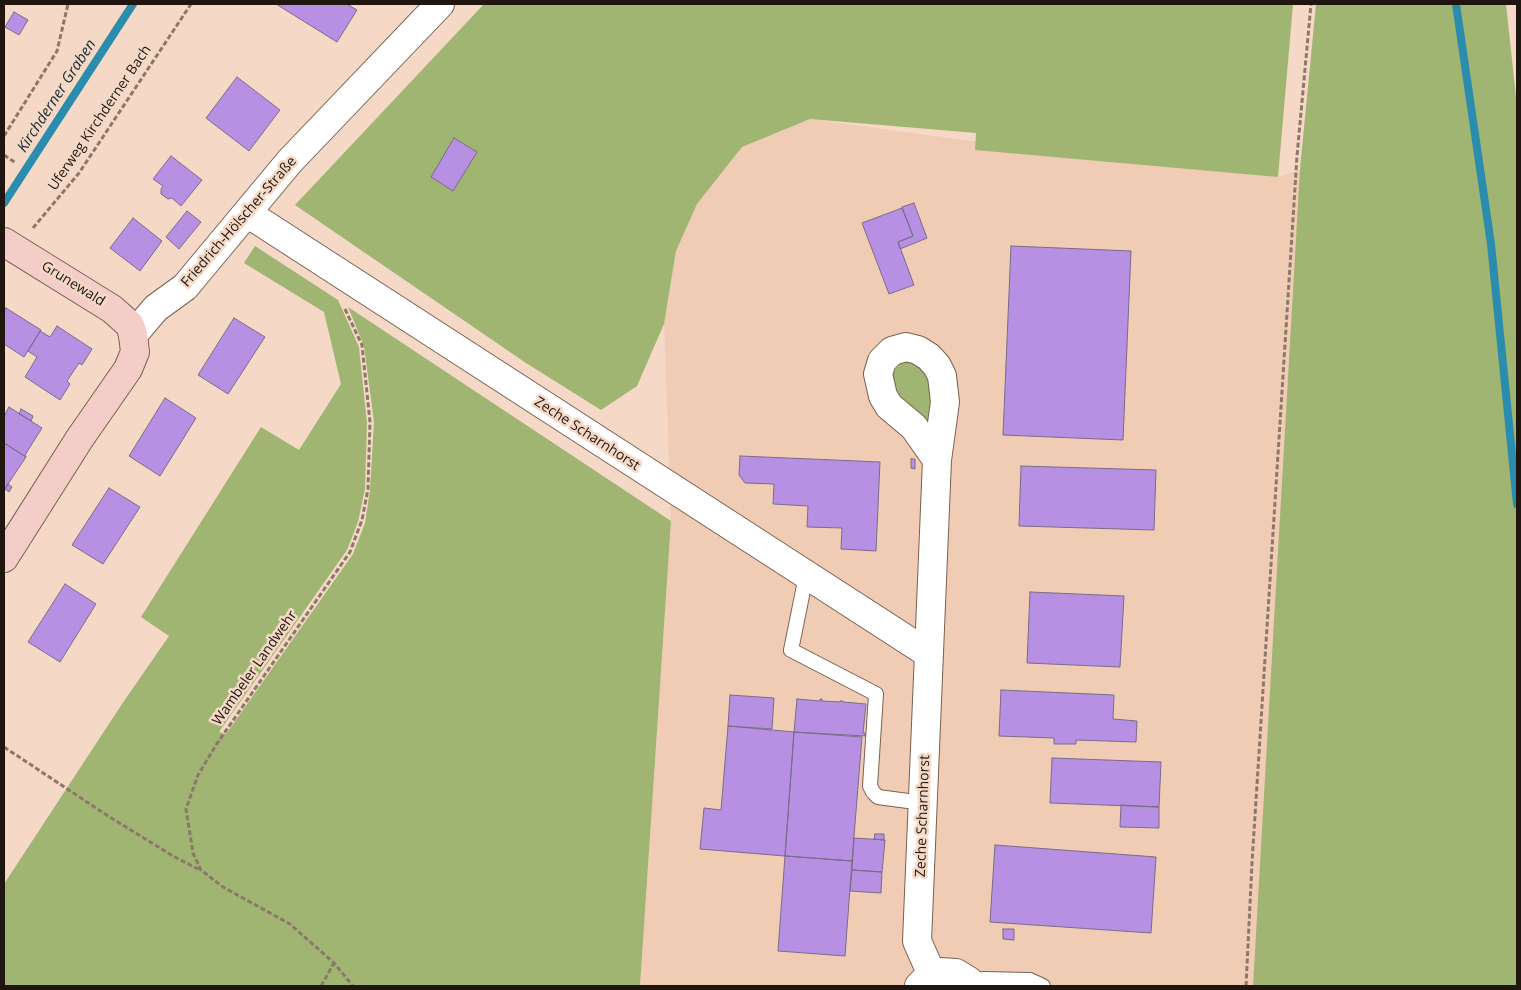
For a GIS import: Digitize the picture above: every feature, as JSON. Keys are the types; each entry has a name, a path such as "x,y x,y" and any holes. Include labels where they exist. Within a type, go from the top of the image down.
{"street":[{"name":"Friedrich-Hölscher-Straße","path":"133,335 156,308 186,287 290,161 440,4"},
{"name":"Zeche Scharnhorst","path":"247,213 929,654"},
{"name":"Grunewald","path":"9,245 112,309 130,325 133,335"},
{"path":"4,558 85,430 128,369 135,352 133,335"},
{"name":"Zeche Scharnhorst","path":"937,460 917,941 926,981 940,972 956,973 971,984"}],"lane":[{"path":"806,576 791,650 876,694 870,786 878,797 923,803"},
{"path":"971,984 984,979 1030,980 1043,986"}],"path":[{"path":"4,136 57,51 68,4"},
{"name":"Uferweg Kirchderner Bach","path":"9,245 44,216 79,173 191,4"},
{"path":"1246,986 1296,156 1311,4"},
{"path":"4,155 16,163"},
{"name":"Wambeler Landwehr","path":"343,304 362,346 370,422 368,489 362,520 350,552 216,744 198,774 186,809 193,853 202,870 224,887 290,924 334,963 353,986"},
{"path":"4,747 116,821 173,856 202,870"},
{"path":"321,986 334,963"}],"shaded area":[{"path":"810,119 970,141 1278,177 1445,122 1517,986 640,986 671,521 664,324 676,251 697,204 742,147"}],"green space":[{"path":"484,4 1293,4 1278,177 975,150 976,133 810,119 742,147 697,204 676,251 664,324 637,386 601,410 526,363 295,205"},
{"path":"1316,4 1506,4 1517,106 1517,986 1253,986 1300,169"},
{"path":"255,246 338,300 359,347 367,423 365,489 358,522 347,550 219,732 226,734 353,554 365,523 370,490 374,422 364,346 348,307 671,521 640,986 4,986 4,884 169,636 141,617 261,427 299,450 341,384 324,312 244,263"},
{"path":"908,362 916,364 928,376 935,421 930,426 893,388 891,379 894,371 900,364"}],"building":[{"path":"276,4 347,4 357,10 337,42"},
{"path":"14,12 28,20 19,35 5,27"},
{"path":"237,77 280,110 249,151 206,118"},
{"path":"454,138 477,152 453,191 431,177"},
{"path":"171,156 202,180 181,206 172,198 168,199 161,194 163,186 153,179"},
{"path":"914,203 927,238 900,249 898,242 913,236 902,207"},
{"path":"902,208 913,236 898,242 914,285 889,294 862,223"},
{"path":"187,211 201,222 179,249 166,237"},
{"path":"133,218 162,241 140,271 110,248"},
{"path":"1011,246 1131,251 1123,440 1003,435"},
{"path":"6,308 41,330 24,357 4,344 4,312"},
{"path":"234,318 265,337 228,394 198,375"},
{"path":"57,326 92,349 82,365 79,363 67,381 70,384 60,400 25,377 37,357 28,351 40,331 50,337"},
{"path":"165,398 196,418 160,476 129,456"},
{"path":"9,407 42,428 25,455 26,457 4,443 4,416"},
{"path":"21,409 33,416 31,421 19,414"},
{"path":"4,443 26,457 4,490"},
{"path":"740,456 880,462 876,551 841,549 842,528 807,527 808,506 773,504 774,484 745,483 739,475"},
{"path":"911,459 915,459 915,469 911,468"},
{"path":"1021,466 1156,470 1154,530 1019,526"},
{"path":"8,484 12,487 9,492 5,489"},
{"path":"109,488 140,507 103,564 72,545"},
{"path":"65,584 96,604 60,662 28,642"},
{"path":"1030,592 1124,596 1120,667 1027,663"},
{"path":"1001,690 1114,695 1113,719 1137,721 1136,742 1076,740 1076,744 1054,744 1054,738 999,736"},
{"path":"730,695 774,698 772,729 728,726"},
{"path":"797,699 820,701 822,699 822,701 866,704 863,733 865,733 865,736 794,732"},
{"path":"728,726 794,732 785,856 700,849 704,808 721,810"},
{"path":"794,732 862,737 852,861 785,856"},
{"path":"1052,758 1161,762 1159,807 1050,803"},
{"path":"1121,805 1159,807 1159,828 1120,827"},
{"path":"875,834 884,834 884,840 874,839"},
{"path":"854,838 885,840 882,872 852,870"},
{"path":"995,845 1156,857 1151,933 990,922"},
{"path":"785,856 852,861 845,956 778,951"},
{"path":"852,870 882,872 881,893 850,891"},
{"path":"1003,929 1014,929 1014,940 1003,939"}],"waterway":[{"name":"Kirchderner Graben","path":"4,203 133,4"},
{"path":"1456,4 1491,244 1517,504"}]}
